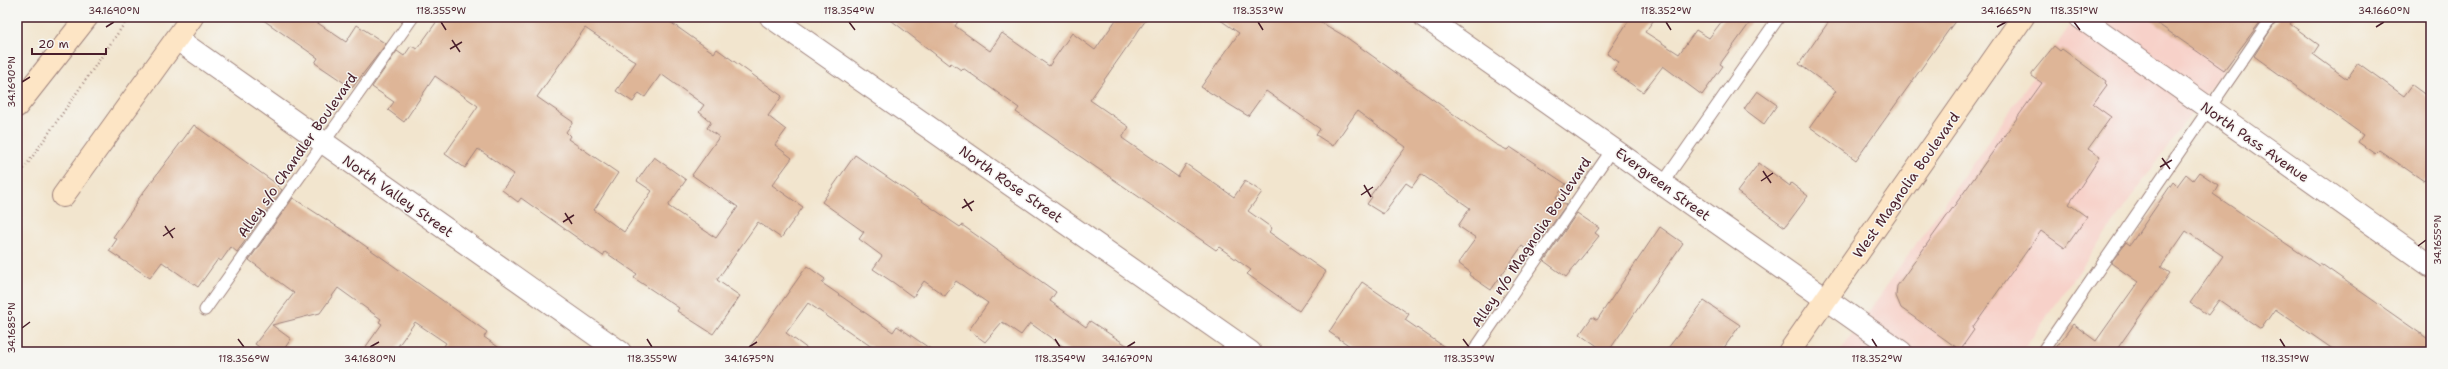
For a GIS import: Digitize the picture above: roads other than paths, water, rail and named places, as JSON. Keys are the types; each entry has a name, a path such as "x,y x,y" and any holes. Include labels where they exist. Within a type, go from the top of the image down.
{"main road":[{"path":"17,106 87,17"},
{"path":"63,196 192,17"},
{"name":"West Magnolia Boulevard","path":"1789,352 2023,17"}],"street":[{"name":"North Rose Street","path":"771,17 1250,352"},
{"name":"Evergreen Street","path":"1425,17 1901,352"},
{"name":"North Pass Avenue","path":"2080,17 2208,110 2431,266"},
{"name":"North Valley Street","path":"177,39 620,352"}],"lane":[{"name":"Alley s/o Chandler Boulevard","path":"205,310 413,17"},
{"path":"1662,184 1779,17"},
{"path":"2042,352 2272,17"},
{"name":"Alley n/o Magnolia Boulevard","path":"1473,352 1613,148"}]}
